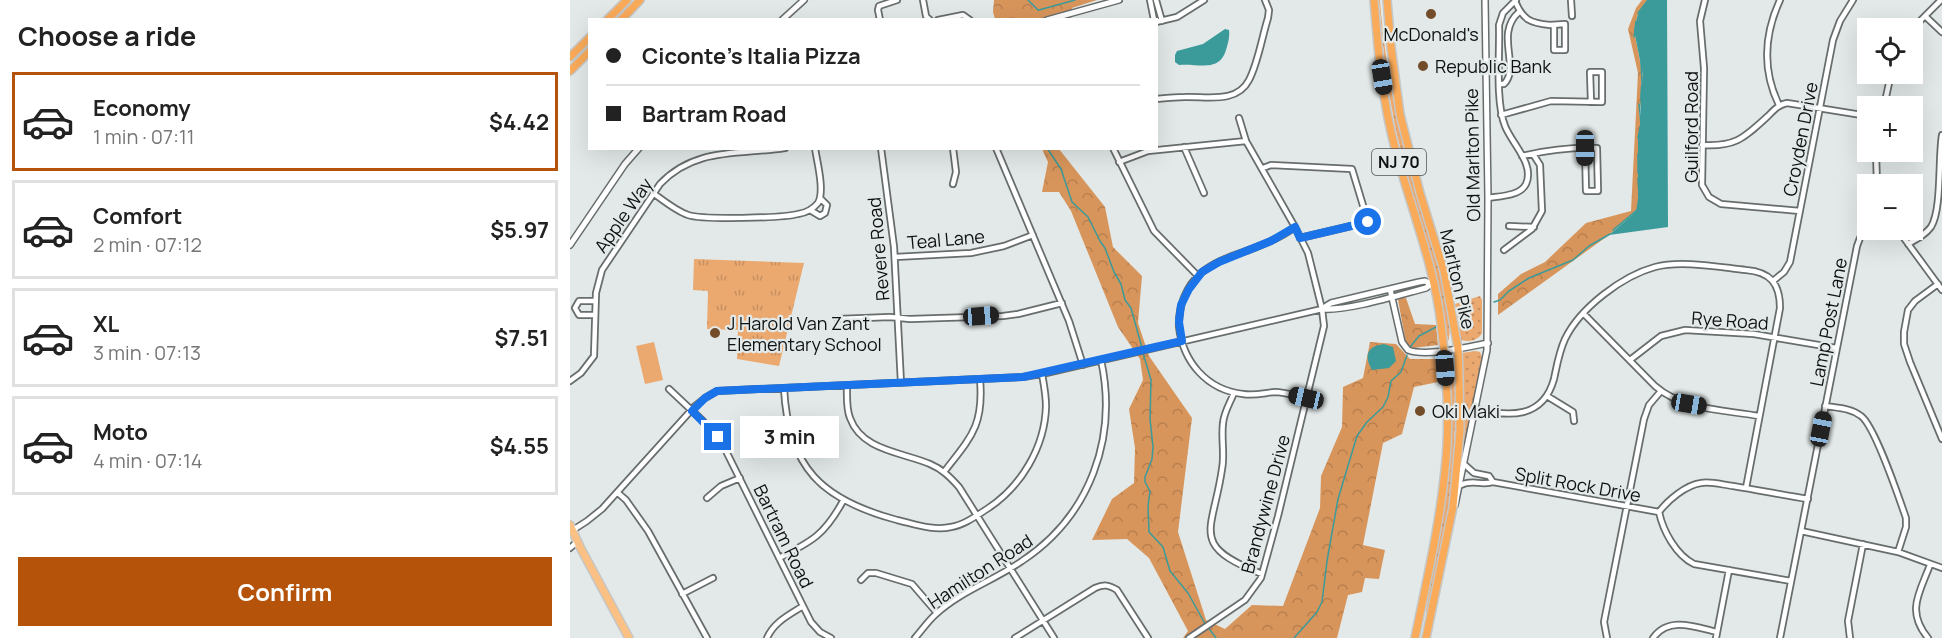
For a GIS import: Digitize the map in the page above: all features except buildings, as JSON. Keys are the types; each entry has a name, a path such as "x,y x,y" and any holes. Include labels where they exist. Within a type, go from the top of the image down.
{"highway":[{"path":"609,18 627,0"},
{"path":"623,18 640,0"},
{"name":"Marlton Pike","path":"1374,0 1379,57 1394,147 1441,322 1446,387 1447,444 1443,490 1415,638"},
{"name":"Marlton Pike","path":"1387,0 1400,114 1444,271 1458,348 1460,431 1457,474 1450,521 1426,638"},
{"path":"570,57 588,39"},
{"path":"570,70 588,53"},
{"path":"1422,604 1422,617 1427,629"}],"main road":[{"path":"571,527 629,638"}],"street":[{"path":"784,18 804,0"},
{"path":"880,18 879,6 897,0"},
{"path":"923,0 928,18"},
{"path":"1054,18 1119,0"},
{"path":"1150,0 1157,18"},
{"path":"1156,0 1158,18"},
{"path":"1158,21 1177,17 1203,0"},
{"path":"1158,99 1223,98 1243,88 1250,78 1268,18 1269,10 1265,0"},
{"name":"Old Marlton Pike","path":"1450,521 1461,485 1488,343 1485,0"},
{"path":"1488,198 1513,194 1524,188 1528,174 1528,169 1501,115 1499,25 1503,13 1515,0 1519,12 1530,21 1538,24 1565,24 1565,50 1554,50 1554,25"},
{"path":"1572,0 1572,16"},
{"name":"Guilford Road","path":"1705,0 1700,21 1704,68 1702,185 1705,192 1714,201 1727,205 1800,211"},
{"path":"1779,105 1770,83 1766,57 1770,30 1780,0"},
{"name":"Croyden Drive","path":"1773,281 1784,272 1790,262 1836,30 1853,0"},
{"path":"1941,0 1925,16 1942,32"},
{"path":"1500,84 1504,84 1509,76 1509,23 1519,12"},
{"path":"948,18 963,15 967,18"},
{"path":"1501,115 1551,101 1591,102 1602,102 1602,72 1590,72 1591,102"},
{"path":"1702,145 1719,146 1738,141 1779,105 1792,103 1857,114"},
{"name":"Brandywine Drive","path":"1189,638 1245,600 1255,588 1262,574 1323,332 1322,309 1308,253 1246,141 1239,118"},
{"path":"1908,244 1925,234 1937,218 1939,151 1942,135"},
{"path":"1119,162 1148,152 1246,141"},
{"path":"1184,147 1204,194"},
{"path":"1522,156 1564,148 1585,148 1597,148 1598,191 1586,191 1585,148"},
{"path":"570,245 625,164 637,150"},
{"name":"Apple Way","path":"570,381 582,373 594,356 596,301 599,277 605,263 653,194 671,172 690,162 711,155 753,150"},
{"path":"653,194 680,212 698,217 791,216 810,210 820,198 815,150"},
{"name":"Revere Road","path":"881,150 895,257 901,383"},
{"path":"953,150 956,172 953,184"},
{"path":"997,150 1062,303 1083,365"},
{"path":"1114,150 1154,231 1198,276"},
{"path":"1504,250 1534,227 1542,211 1540,165 1533,154"},
{"path":"1263,168 1271,165 1352,169 1368,222 1300,238"},
{"path":"810,210 817,215 825,213 827,204 820,198"},
{"path":"1509,226 1534,227"},
{"path":"1295,227 1271,241 1219,262 1198,276 1181,305 1179,322 1182,341 1188,357 1197,371 1211,383 1234,393 1254,395 1281,392 1306,398"},
{"name":"Teal Lane","path":"895,257 978,252 1004,246 1033,235"},
{"name":"Lamp Post Lane","path":"1780,638 1859,240"},
{"path":"1905,240 1942,290"},
{"path":"1476,409 1500,415 1518,414 1533,408 1547,396 1565,340 1583,313 1593,303 1629,278 1646,270 1678,264 1758,271 1773,281 1780,298 1746,488"},
{"path":"1322,309 1331,303 1390,289 1425,281 1432,283"},
{"path":"571,527 597,514 692,411 705,398 717,391 1023,377 1322,309 1332,310 1391,297 1426,288 1432,283"},
{"path":"1938,284 1915,301 1908,310 1904,344 1942,439"},
{"path":"1390,289 1402,342 1413,352 1443,351 1488,343"},
{"path":"595,315 579,315 575,312 575,307 579,301 596,301"},
{"path":"838,319 910,319 1018,314 1062,303"},
{"path":"1583,313 1668,396 1689,404 1759,416"},
{"name":"Rye Road","path":"1630,360 1661,336 1685,330 1754,334 1836,348"},
{"name":"Hamilton Road","path":"915,638 936,613 1036,551 1058,532 1080,502 1103,443 1107,417 1107,391 1101,360"},
{"path":"784,388 789,430 803,463 815,480 843,501 880,515 933,528 954,527 963,524 994,504 1008,492 1018,481 1032,458 1041,434 1046,410 1042,374"},
{"path":"944,472 964,447 976,425 981,401 980,380"},
{"path":"847,385 851,421 866,439 881,448 927,463 944,472 959,488 1054,638"},
{"name":"Bartram Road","path":"669,389 718,437 803,606 815,627 831,638"},
{"path":"1607,638 1604,622 1646,412 1661,391"},
{"path":"1234,393 1223,424 1224,457 1210,532 1218,549 1226,557 1262,574"},
{"path":"1547,396 1573,412 1574,421"},
{"path":"1825,406 1850,410 1859,414 1872,432 1906,518 1906,527 1898,552"},
{"name":"Split Rock Drive","path":"1465,465 1474,473 1489,476 1493,482"},
{"path":"707,498 721,486 740,478"},
{"name":"Split Rock Drive","path":"1461,485 1467,482 1487,484 1493,482 1659,512"},
{"path":"1791,581 1694,564 1688,561 1671,541 1661,522 1659,512 1664,505 1690,487 1706,482 1808,499"},
{"path":"618,493 626,500 648,531 707,638"},
{"path":"779,558 819,535 832,521 843,501"},
{"path":"1801,531 1898,552 1942,568"},
{"path":"570,548 578,541"},
{"path":"1850,638 1848,621 1863,544"},
{"path":"1928,638 1920,628 1915,614 1930,565"},
{"path":"1716,638 1729,570"},
{"path":"861,580 868,573 876,573 912,584 936,613"},
{"path":"682,594 713,578"},
{"path":"1015,638 1095,588 1110,585 1117,590 1148,638"},
{"path":"767,638 778,622 803,606"},
{"path":"1653,638 1661,629 1674,624 1718,632"}],"green space":[{"path":"994,0 1097,0 1072,8 1071,18 995,18"},
{"path":"1379,0 1387,64 1399,127 1440,272 1449,326 1448,341 1442,304 1396,131 1386,77"},
{"path":"1642,0 1648,0 1638,14 1634,30 1643,77 1639,112 1641,124 1638,135 1639,197 1637,210 1609,235 1498,315 1498,294 1521,274 1545,262 1586,223 1631,211 1638,73 1628,29 1636,8"},
{"path":"1042,150 1060,150 1105,207 1113,247 1142,276 1138,323 1149,356 1192,418 1178,532 1206,620 1225,629 1252,605 1283,606 1320,508 1321,476 1342,427 1343,387 1363,378 1370,342 1396,344 1410,359 1436,359 1438,382 1414,387 1402,434 1383,443 1363,545 1385,550 1379,579 1365,578 1362,592 1348,595 1337,638 1183,638 1188,631 1149,558 1127,539 1092,540 1112,499 1134,483 1135,448 1129,409 1143,380 1140,359 1118,327 1071,211 1059,192 1042,192 1048,162"},
{"path":"694,259 804,263 779,366 737,359 738,330 707,329 708,291 693,290"},
{"path":"1480,296 1482,333 1473,340 1461,340 1455,304"},
{"path":"1406,298 1415,324 1436,325 1438,345 1413,348 1406,343 1398,300"},
{"path":"654,342 663,380 645,384 636,346"},
{"path":"1480,352 1482,357 1463,463 1464,418 1461,353"},
{"path":"1452,355 1456,404 1452,484 1446,527 1427,618 1426,611 1451,454 1450,362"}],"water":[{"path":"1648,0 1667,0 1668,227 1609,235 1638,208 1638,135 1643,76 1634,30 1638,14"},
{"path":"1225,29 1229,30 1229,40 1223,57 1218,62 1207,65 1179,65 1175,62 1177,51 1203,44"},
{"path":"1384,344 1393,347 1396,361 1389,368 1372,370 1368,360 1369,352 1374,347"}],"waterway":[{"path":"1028,0 1038,10"},
{"path":"1039,10 1075,0"},
{"path":"1638,13 1648,0"},
{"path":"1634,37 1636,21"},
{"path":"1641,62 1642,82"},
{"path":"1641,100 1642,87"},
{"path":"1638,138 1641,124 1639,104"},
{"path":"1048,150 1061,169 1072,202 1088,217 1105,248 1121,284 1125,300 1131,308 1142,348"},
{"path":"1638,154 1638,173"},
{"path":"1613,230 1637,210 1638,178"},
{"path":"1494,302 1529,278 1573,260 1589,246 1610,234"},
{"path":"1410,347 1419,336 1436,327"},
{"path":"1143,353 1151,380 1150,419 1153,447 1152,459 1145,477 1150,491 1149,532 1163,547 1170,571 1188,593 1216,638"},
{"path":"1294,638 1317,612 1322,602 1338,499 1357,436 1367,422 1383,407 1388,397 1391,381 1401,372 1407,355"}],"place":[{"name":"McDonald's","path":"1431,14"},
{"name":"Republic Bank","path":"1423,66"},
{"name":"J Harold Van Zant Elementary School","path":"715,333"},
{"name":"Oki Maki","path":"1420,411"}],"route":[{"path":"718,437 692,411 705,398 717,391 1023,377 1182,341 1179,322 1183,298 1202,272 1219,262 1284,235 1295,227 1300,238 1368,222"}]}
